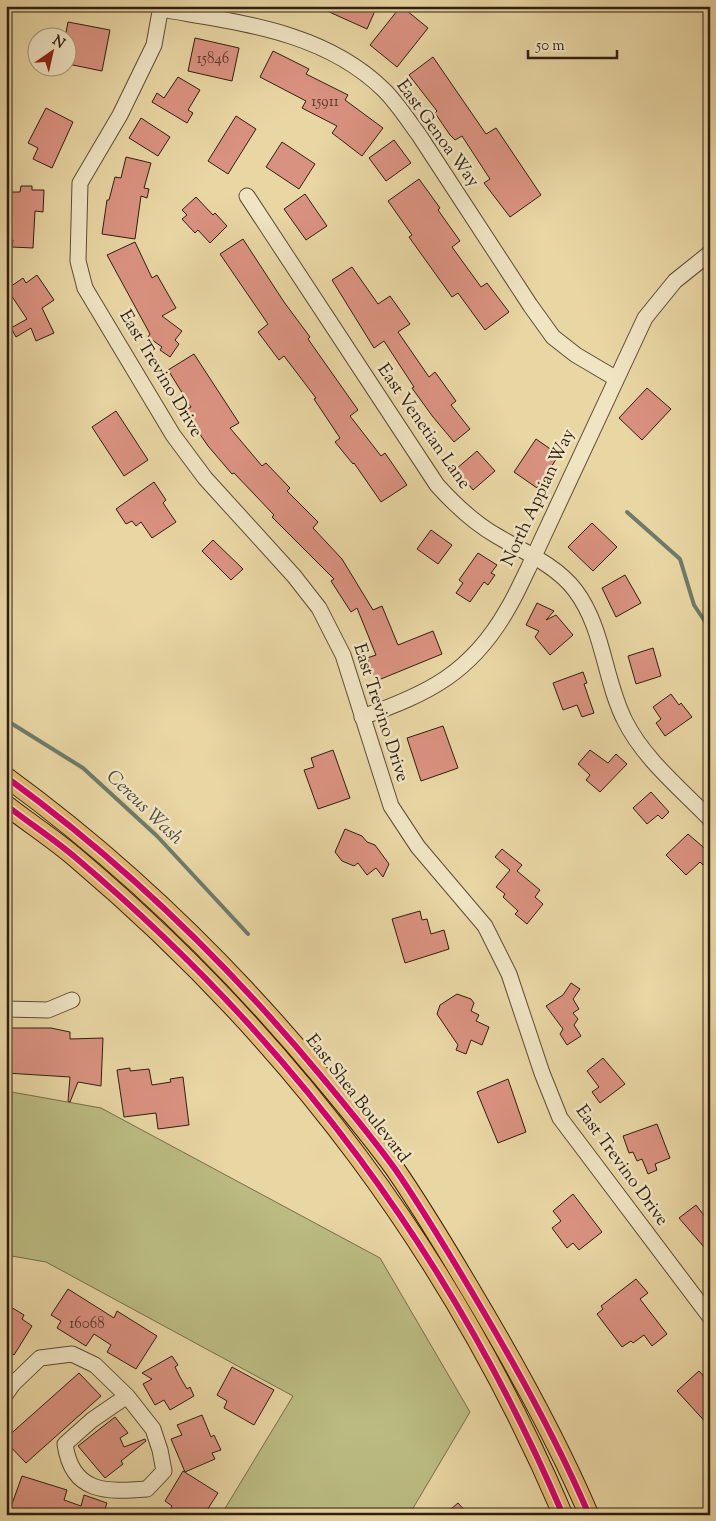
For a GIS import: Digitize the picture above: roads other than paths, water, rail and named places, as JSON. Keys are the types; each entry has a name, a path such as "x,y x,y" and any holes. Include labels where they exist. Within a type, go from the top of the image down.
{"main road":[{"name":"East Shea Boulevard","path":"6,777 103,852 215,957 275,1021 394,1169 499,1337 538,1408 589,1515"},
{"name":"East Shea Boulevard","path":"6,805 74,857 148,923 227,1000 310,1092 397,1208 486,1354 540,1461 563,1515"},
{"path":"148,923 163,907"}],"street":[{"name":"East Genoa Way","path":"161,8 298,37 331,51 369,77 385,91 408,119 553,337 576,355 616,378"},
{"name":"East Trevino Drive","path":"161,8 154,45 120,115 80,182 78,261 86,288 173,435 205,478 294,576 319,608 343,655 391,806 418,847 485,926 509,974 542,1074 560,1118 710,1317"},
{"name":"East Venetian Lane","path":"247,196 436,485 473,520 566,579 586,607 624,720 636,739 710,819"},
{"name":"North Appian Way","path":"362,717 424,693 445,680 470,659 492,634 508,609 534,557 641,326 658,301 687,269 710,253"},
{"path":"6,1009 48,1010 72,1000"},
{"path":"8,1386 40,1358 72,1354 96,1365 127,1396 153,1429 164,1471 148,1489 112,1492 92,1487 79,1476 67,1460 65,1444 86,1424 127,1396"}],"waterway":[{"path":"627,512 680,559 694,605 710,629"},
{"name":"Cereus Wash","path":"6,720 83,768 157,836 248,934"}]}
